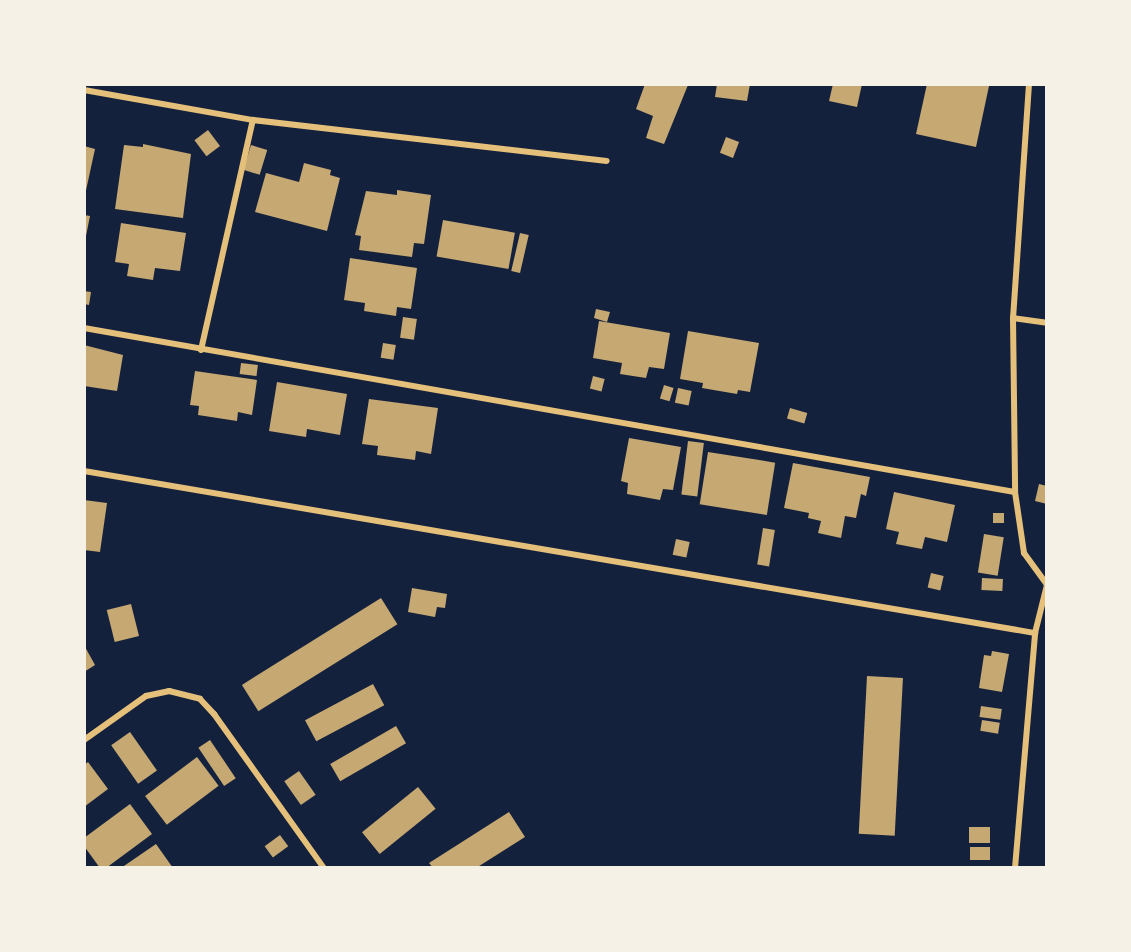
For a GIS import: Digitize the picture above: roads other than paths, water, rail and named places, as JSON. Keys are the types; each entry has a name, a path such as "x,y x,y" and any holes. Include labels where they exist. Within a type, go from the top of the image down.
{"street":[{"path":"1015,868 1035,633 1047,585 1024,553 1015,492 1013,318 1029,84"},
{"path":"84,90 253,120 607,161"},
{"path":"201,350 253,120"},
{"path":"1013,318 1047,323"},
{"path":"84,328 1015,492"},
{"path":"84,471 1035,633"},
{"path":"84,740 146,696 169,691 200,699 214,714 323,868"}]}
